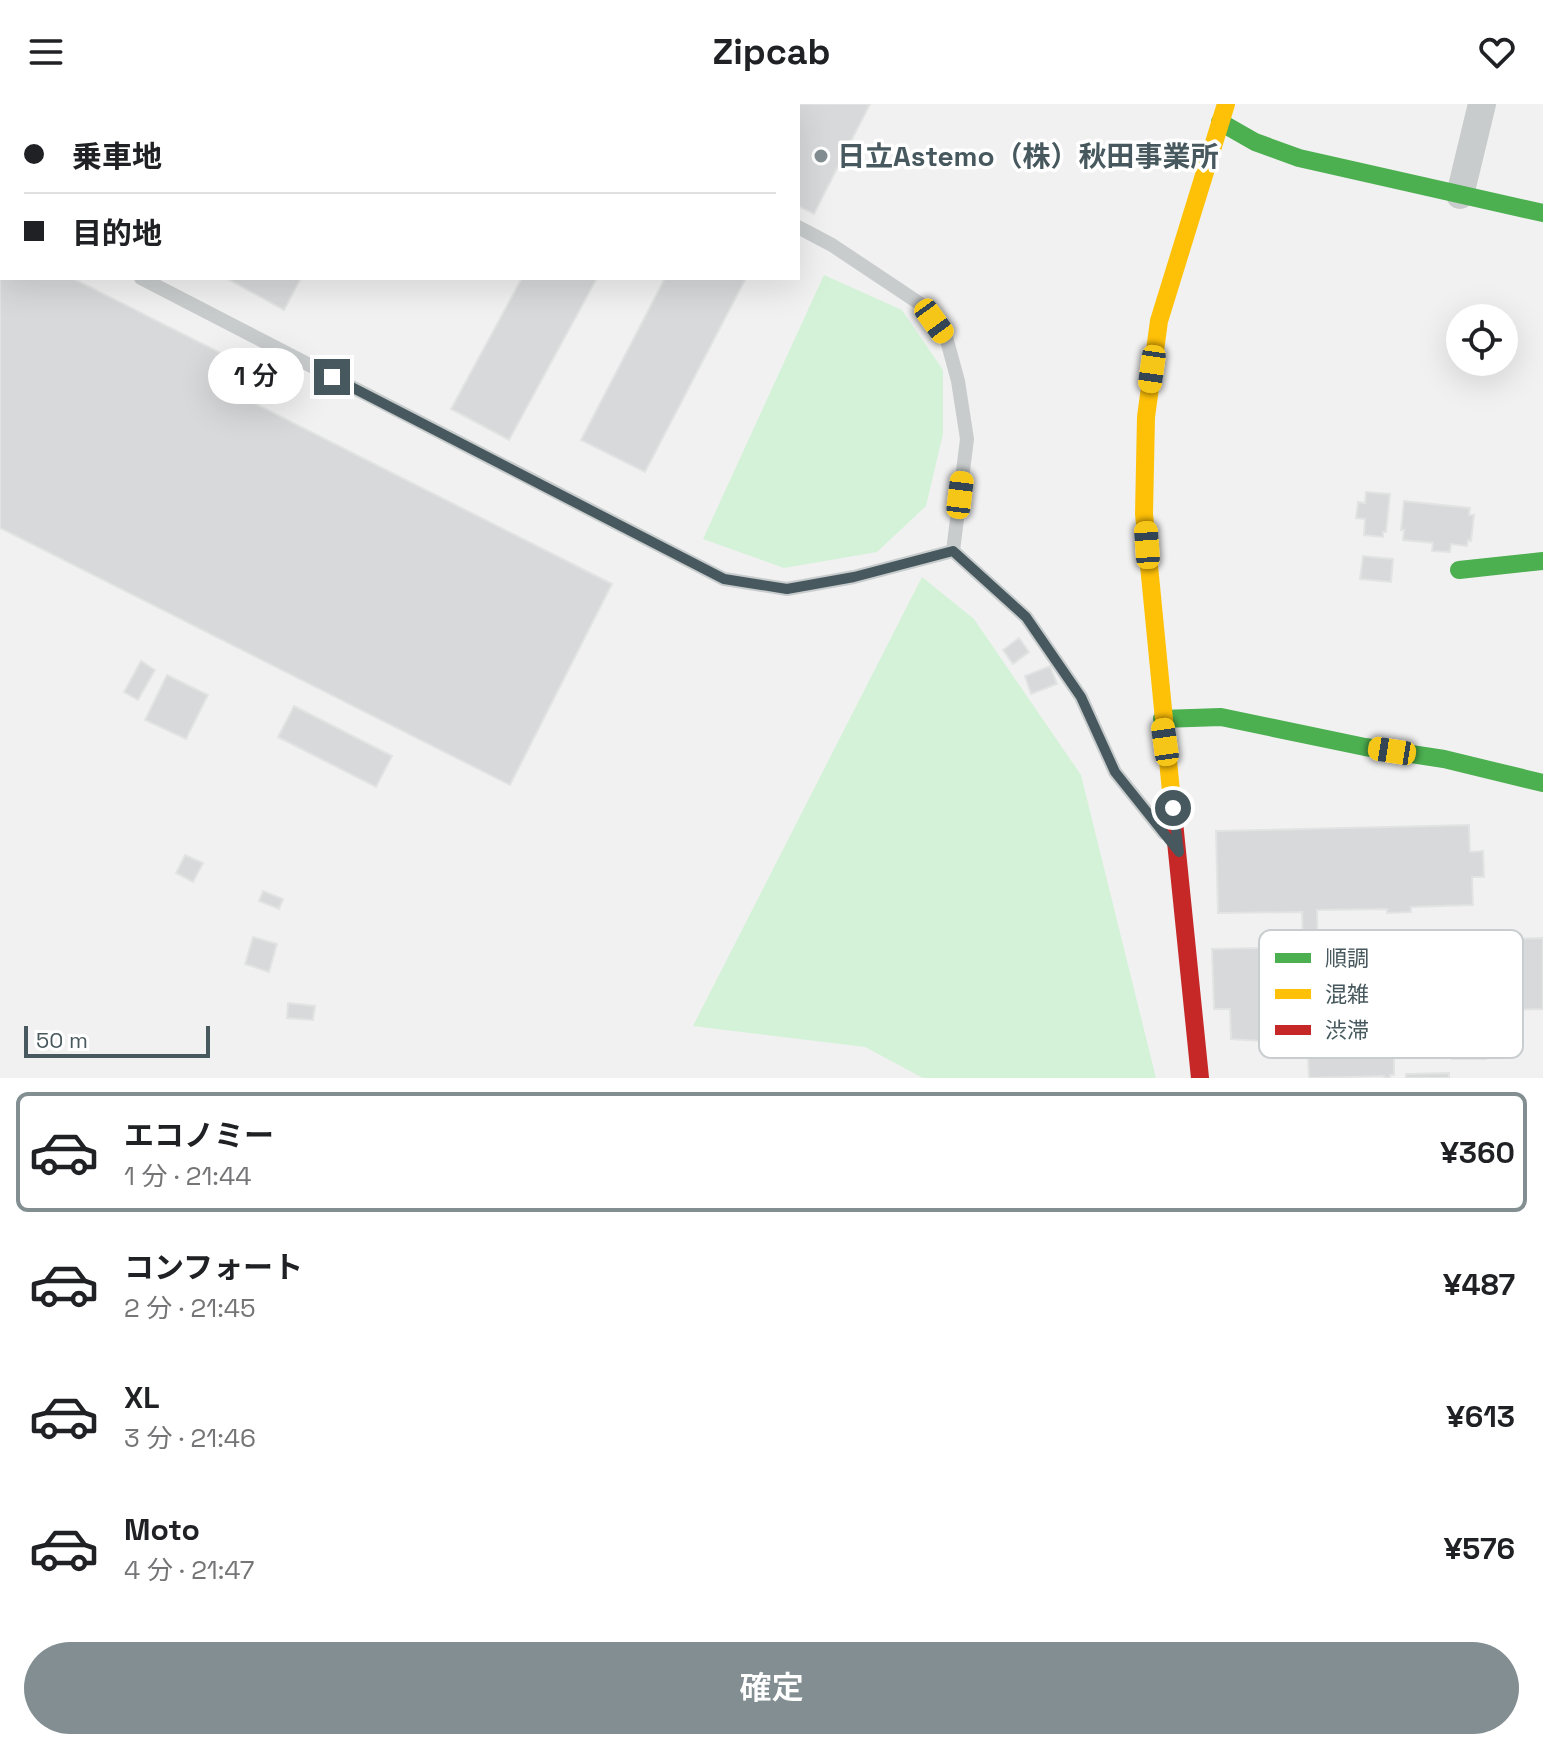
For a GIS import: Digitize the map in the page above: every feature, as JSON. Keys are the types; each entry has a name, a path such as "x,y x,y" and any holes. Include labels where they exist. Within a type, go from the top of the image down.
{"street":[{"path":"1200,1078 1144,514 1146,417 1159,321 1226,104"},
{"path":"1460,195 1482,104"},
{"path":"1220,122 1255,142 1299,158 1543,213"},
{"path":"1459,570 1543,561"},
{"path":"1162,719 1221,717 1365,747 1444,759 1543,783"}],"lane":[{"path":"800,228 832,245 922,305 946,337 958,381 967,439 953,551"},
{"path":"145,280 724,579 787,589 854,577 953,551"},
{"path":"953,551 1026,617 1081,697 1115,772 1179,852"}],"green space":[{"path":"824,275 902,310 943,370 943,434 926,506 877,552 784,568 703,539"},
{"path":"922,577 974,619 1081,775 1156,1078 923,1078 865,1047 693,1026"}],"building":[{"name":"日立Astemo（株）秋田事業所","path":"800,104 870,104 814,214 800,207"},
{"path":"0,280 76,280 258,372 244,398 612,584 510,785 0,528"},
{"path":"230,280 300,280 284,310"},
{"path":"521,280 596,280 509,440 451,409"},
{"path":"664,280 745,280 645,472 581,440"},
{"path":"1366,492 1390,494 1383,537 1364,535 1365,519 1356,518 1358,502 1365,503"},
{"path":"1404,501 1470,508 1469,515 1474,515 1471,541 1468,540 1467,546 1451,544 1450,552 1432,551 1433,543 1403,540"},
{"path":"1363,556 1393,559 1391,582 1360,579"},
{"path":"1019,638 1029,652 1013,664 1003,650"},
{"path":"141,661 155,670 138,700 124,692"},
{"path":"1050,666 1057,684 1031,694 1025,676"},
{"path":"167,675 208,695 186,739 145,720"},
{"path":"294,706 392,756 376,787 278,737"},
{"path":"1469,825 1470,852 1483,851 1484,877 1472,877 1473,905 1411,907 1411,912 1387,913 1387,909 1317,910 1318,930 1303,930 1302,912 1218,913 1216,831"},
{"path":"185,855 203,863 193,882 176,873"},
{"path":"263,891 283,899 279,909 259,901"},
{"path":"253,937 277,944 269,972 245,964"},
{"path":"1543,938 1543,1009 1523,1010 1523,939"},
{"path":"1259,948 1259,1041 1231,1039 1230,1009 1214,1009 1212,949"},
{"path":"288,1003 315,1006 313,1020 287,1018"},
{"path":"1308,1058 1394,1058 1394,1075 1390,1078 1309,1078"},
{"path":"1449,1073 1449,1078 1406,1078 1406,1074"}],"traffic: fast":[{"path":"1220,122 1255,142 1299,158 1543,213"},
{"path":"1459,570 1543,561"},
{"path":"1162,719 1221,717 1365,747 1444,759 1543,783"}],"traffic: slow":[{"path":"1173,812 1144,514 1146,417 1159,321 1226,104"}],"traffic: jam":[{"path":"1173,812 1200,1078"}],"place":[{"name":"日立Astemo（株）秋田事業所","path":"821,156"}],"route":[{"path":"332,377 724,579 787,589 854,577 953,551 1026,617 1081,697 1115,772 1179,852 1173,808"}]}
